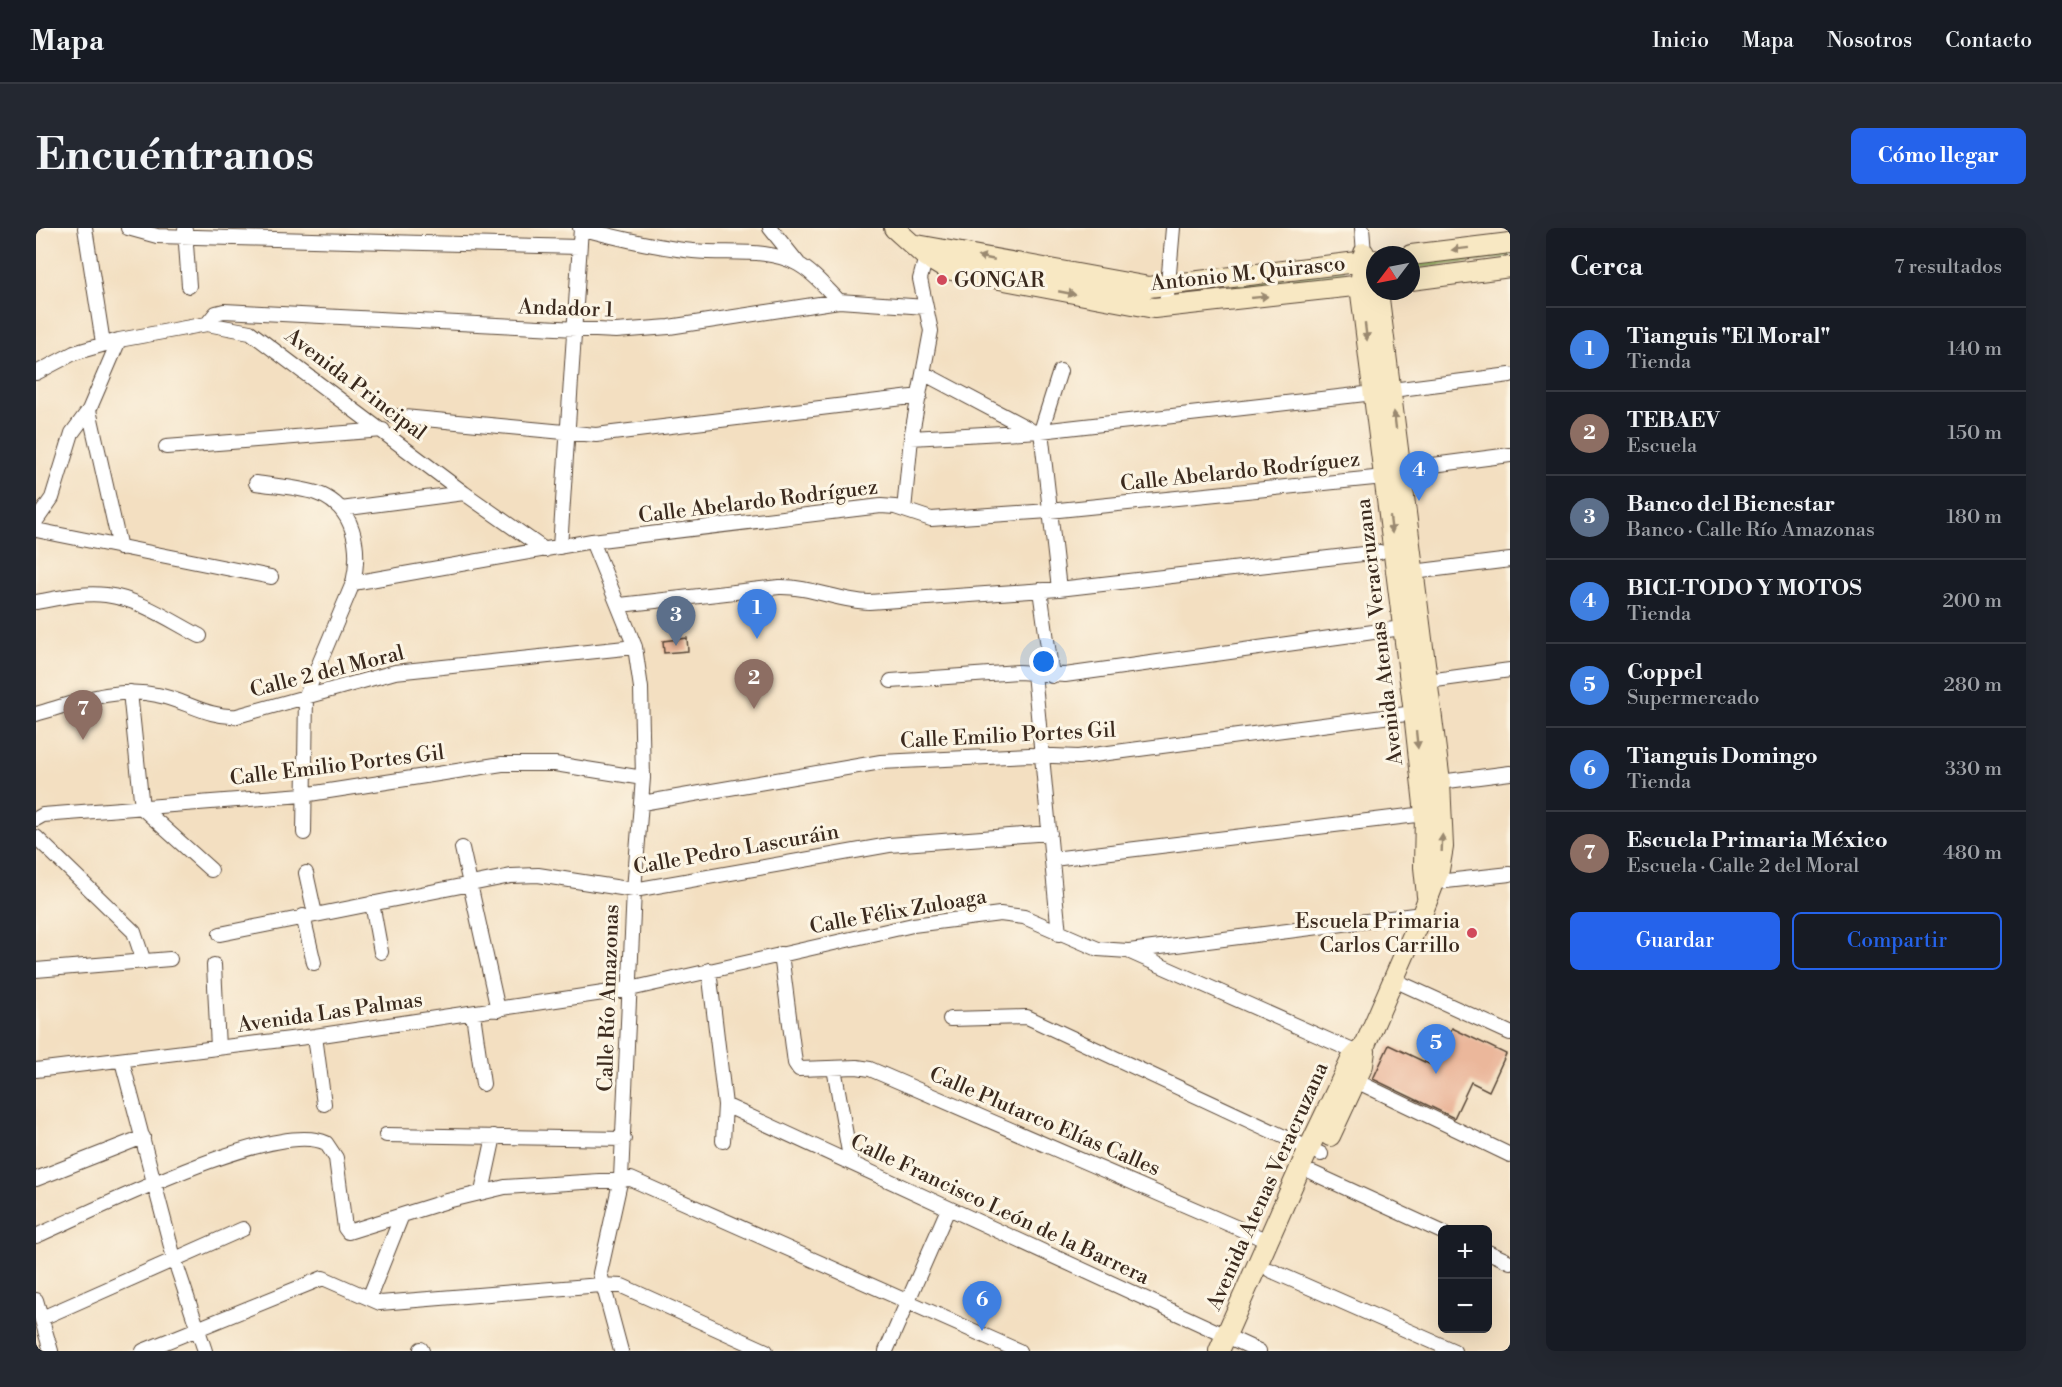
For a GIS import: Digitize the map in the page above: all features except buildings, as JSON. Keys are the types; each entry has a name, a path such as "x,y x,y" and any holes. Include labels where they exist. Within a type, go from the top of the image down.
{"main road":[{"path":"894,228 923,250"},
{"path":"1420,254 1510,243"},
{"name":"Antonio M. Quirasco","path":"923,250 1136,286 1168,286 1366,272"},
{"name":"Antonio M. Quirasco","path":"923,250 946,269 1140,307 1166,306 1366,273"},
{"path":"1420,279 1510,267"},
{"name":"Avenida Atenas Veracruzana","path":"1373,300 1412,627 1414,713 1425,814 1427,895"},
{"name":"Avenida Atenas Veracruzana","path":"1229,1345 1270,1270 1312,1173 1315,1151 1394,980 1443,847 1440,782 1428,681 1412,627"},
{"name":"Avenida Atenas Veracruzana","path":"1229,1345 1268,1240 1315,1151 1356,1081 1362,1051"}],"street":[{"path":"85,228 103,343"},
{"path":"128,228 157,236 184,232 579,247"},
{"path":"560,547 580,228 639,243 691,251 762,253 799,264"},
{"path":"770,228 799,264 839,301"},
{"path":"1166,306 1173,228"},
{"name":"Avenida Atenas Veracruzana","path":"1362,228 1366,250"},
{"path":"184,232 189,286"},
{"path":"904,510 911,438 925,374 931,331 920,279 923,250"},
{"name":"Andador 1","path":"207,324 216,313 224,311 616,331 669,327 839,301 926,307"},
{"name":"Avenida Principal","path":"36,374 58,360 103,343 207,324 239,329 258,336 464,493 545,550"},
{"path":"36,521 52,498 72,433 89,410 119,340"},
{"path":"1059,589 1036,430 1060,371"},
{"path":"925,374 1036,430"},
{"path":"911,438 1036,430 1383,392 1510,375"},
{"path":"393,416 596,435 920,396"},
{"path":"89,410 120,548"},
{"path":"165,447 383,430"},
{"name":"Calle Abelardo Rodríguez","path":"353,583 592,541 881,506 904,510 931,519 1049,512 1393,473 1510,455"},
{"path":"256,483 315,493 341,509 353,529 356,546 357,565 353,583 306,695 304,833"},
{"path":"341,509 464,493"},
{"path":"36,530 271,577"},
{"name":"Calle Río Amazonas","path":"592,541 620,605 635,647 641,688 643,778 634,890 624,1139 621,1178 600,1263 601,1285 621,1351"},
{"path":"620,605 797,586 844,599 869,602 1059,589 1380,552"},
{"path":"1405,573 1510,560"},
{"path":"1040,590 1052,676"},
{"path":"36,602 81,595 104,595 125,599 200,636"},
{"path":"891,681 1034,673 1052,676 1412,627"},
{"name":"Calle 2 del Moral","path":"36,714 107,695 130,692 159,695 226,717 395,672 635,647"},
{"path":"1428,681 1510,670"},
{"path":"1034,673 1059,934"},
{"path":"130,692 142,808 211,870"},
{"name":"Calle Emilio Portes Gil","path":"642,803 881,762 1043,756 1078,758 1414,713"},
{"name":"Calle Emilio Portes Gil","path":"36,819 43,815 303,795 502,764 529,762 643,778"},
{"path":"1440,782 1510,773"},
{"path":"1053,859 1425,814"},
{"name":"Calle Pedro Lascuráin","path":"220,934 525,874 634,890 889,844 1050,833"},
{"path":"36,837 134,932 144,962"},
{"path":"462,848 498,1010"},
{"path":"306,873 314,963"},
{"path":"1128,951 1427,895 1510,874"},
{"path":"372,903 381,952"},
{"name":"Calle Félix Zuloaga","path":"630,989 913,925 1000,914 1024,917 1098,949 1128,951 1362,1051"},
{"name":"Calle Plutarco Elías Calles","path":"781,954 795,1063 799,1069 870,1069 1268,1240"},
{"path":"36,970 170,959"},
{"path":"214,965 219,1048"},
{"path":"709,970 725,1105 723,1141"},
{"path":"1394,980 1510,1033"},
{"name":"Avenida Las Palmas","path":"36,1070 315,1036 630,989"},
{"path":"473,1014 483,1084"},
{"path":"950,1019 1027,1017 1315,1151"},
{"path":"315,1036 324,1104"},
{"path":"122,1061 174,1258 205,1351"},
{"path":"834,1068 851,1163"},
{"path":"1356,1081 1510,1155"},
{"name":"Calle Francisco León de la Barrera","path":"725,1105 948,1209 1229,1345 1259,1351"},
{"path":"386,1135 624,1139"},
{"path":"482,1192 494,1136"},
{"path":"36,1179 143,1137"},
{"path":"36,1236 155,1184 250,1147 310,1138 326,1143 336,1158 345,1228 348,1232 482,1192 529,1184 621,1178 643,1183 1019,1351"},
{"path":"1312,1173 1438,1230"},
{"path":"886,1351 948,1209"},
{"path":"369,1298 402,1215"},
{"path":"42,1318 243,1229"},
{"path":"1492,1254 1510,1262"},
{"path":"1270,1270 1454,1351"},
{"path":"143,1351 323,1278 380,1303 601,1285 622,1286 766,1351"},
{"path":"36,1300 51,1351"}],"green space":[{"path":"1510,246 1510,257 1420,268 1420,257"},
{"path":"1344,269 1344,276 1181,298 1180,292"}],"place":[{"name":"GONGAR","path":"942,280"},
{"name":"BICI-TODO Y MOTOS","path":"1419,501"},
{"name":"Tianguis \"El Moral\"","path":"757,639"},
{"name":"Banco del Bienestar","path":"676,646"},
{"name":"TEBAEV","path":"754,709"},
{"name":"Escuela Primaria México","path":"83,740"},
{"name":"Escuela Primaria Carlos Carrillo","path":"1472,933"},
{"name":"Coppel","path":"1436,1074"},
{"name":"Tianguis Domingo","path":"982,1331"}]}
